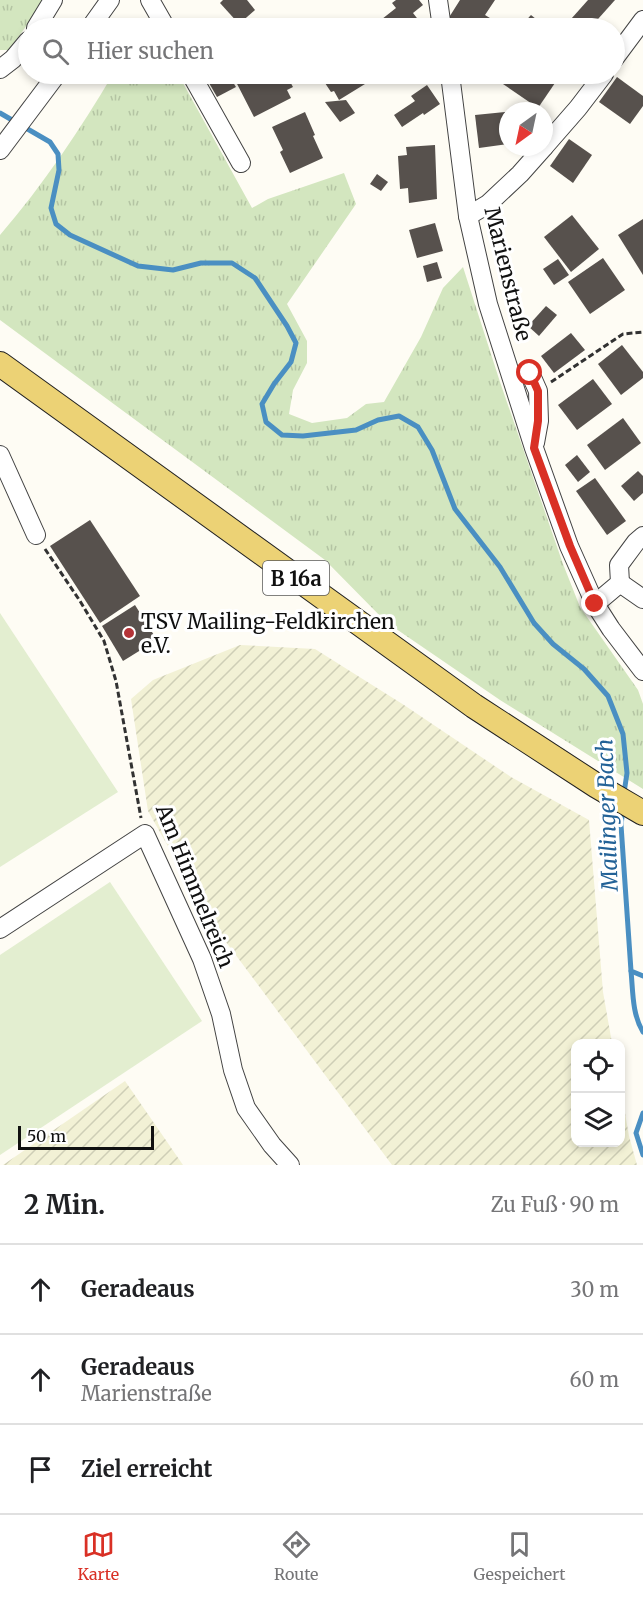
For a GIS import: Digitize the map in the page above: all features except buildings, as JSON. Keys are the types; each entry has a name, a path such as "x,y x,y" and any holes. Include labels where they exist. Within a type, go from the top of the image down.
{"main road":[{"name":"B 16a","path":"0,364 474,706 643,813"}],"street":[{"path":"42,18 53,0"},
{"path":"98,18 111,0"},
{"path":"150,0 160,18"},
{"path":"438,0 441,18"},
{"path":"625,45 643,20"},
{"path":"0,68 18,53"},
{"path":"1,149 49,84"},
{"path":"196,84 240,163"},
{"name":"Marienstraße","path":"451,84 468,216 488,304 534,448 570,546 595,604 643,671"},
{"path":"553,137 596,84"},
{"path":"468,216 488,204 536,156"},
{"path":"530,373 538,391 538,421 534,448"},
{"path":"0,455 36,535"},
{"path":"620,583 619,565 643,536"},
{"path":"595,604 620,583"},
{"path":"620,583 643,599"},
{"path":"0,929 144,834"},
{"name":"Am Himmelreich","path":"144,834 202,959 246,1108 272,1145 290,1165"}],"path":[{"path":"538,391 623,334 643,332"},
{"name":"Am Himmelreich","path":"36,535 104,641 116,681 144,834"}],"green space":[{"path":"0,0 45,0 32,18 18,18 18,38 9,50 0,50"},
{"path":"107,84 184,84 252,208 268,199 344,173 356,204 287,304 307,341 307,363 293,390 289,414 312,423 347,418 366,404 384,402 421,337 443,288 463,267 500,382 580,607 638,690 643,704 643,789 500,700 386,622 325,560 0,320 0,235 31,197"},
{"path":"0,613 118,792 0,867"},
{"path":"240,645 315,649 511,777 589,820 603,992 611,1039 571,1039 571,1147 625,1147 625,1113 637,1165 392,1165 209,919 148,811 131,699 153,680"},
{"path":"110,882 202,1021 0,1155 0,955"},
{"path":"125,1081 183,1165 3,1165"}],"waterway":[{"name":"Mailinger Bach","path":"0,113 50,142 58,154 59,170 51,208 56,224 70,235 138,266 173,270 201,263 232,263 255,278 296,343 291,362 262,404 266,422 282,435 303,436 356,430 378,420 399,416 418,427 432,450 455,509 500,567 534,623 553,644 584,669 608,696 623,734 627,773 624,793"},
{"name":"Mailinger Bach","path":"623,809 621,825 631,971 643,976"},
{"path":"631,971 635,1010 643,1032"},
{"path":"643,1113 636,1133 643,1155"}],"place":[{"name":"TSV Mailing-Feldkirchen e.V.","path":"129,633"}],"route":[{"path":"530,373 538,391 538,421 534,448 570,546 595,604"}]}
